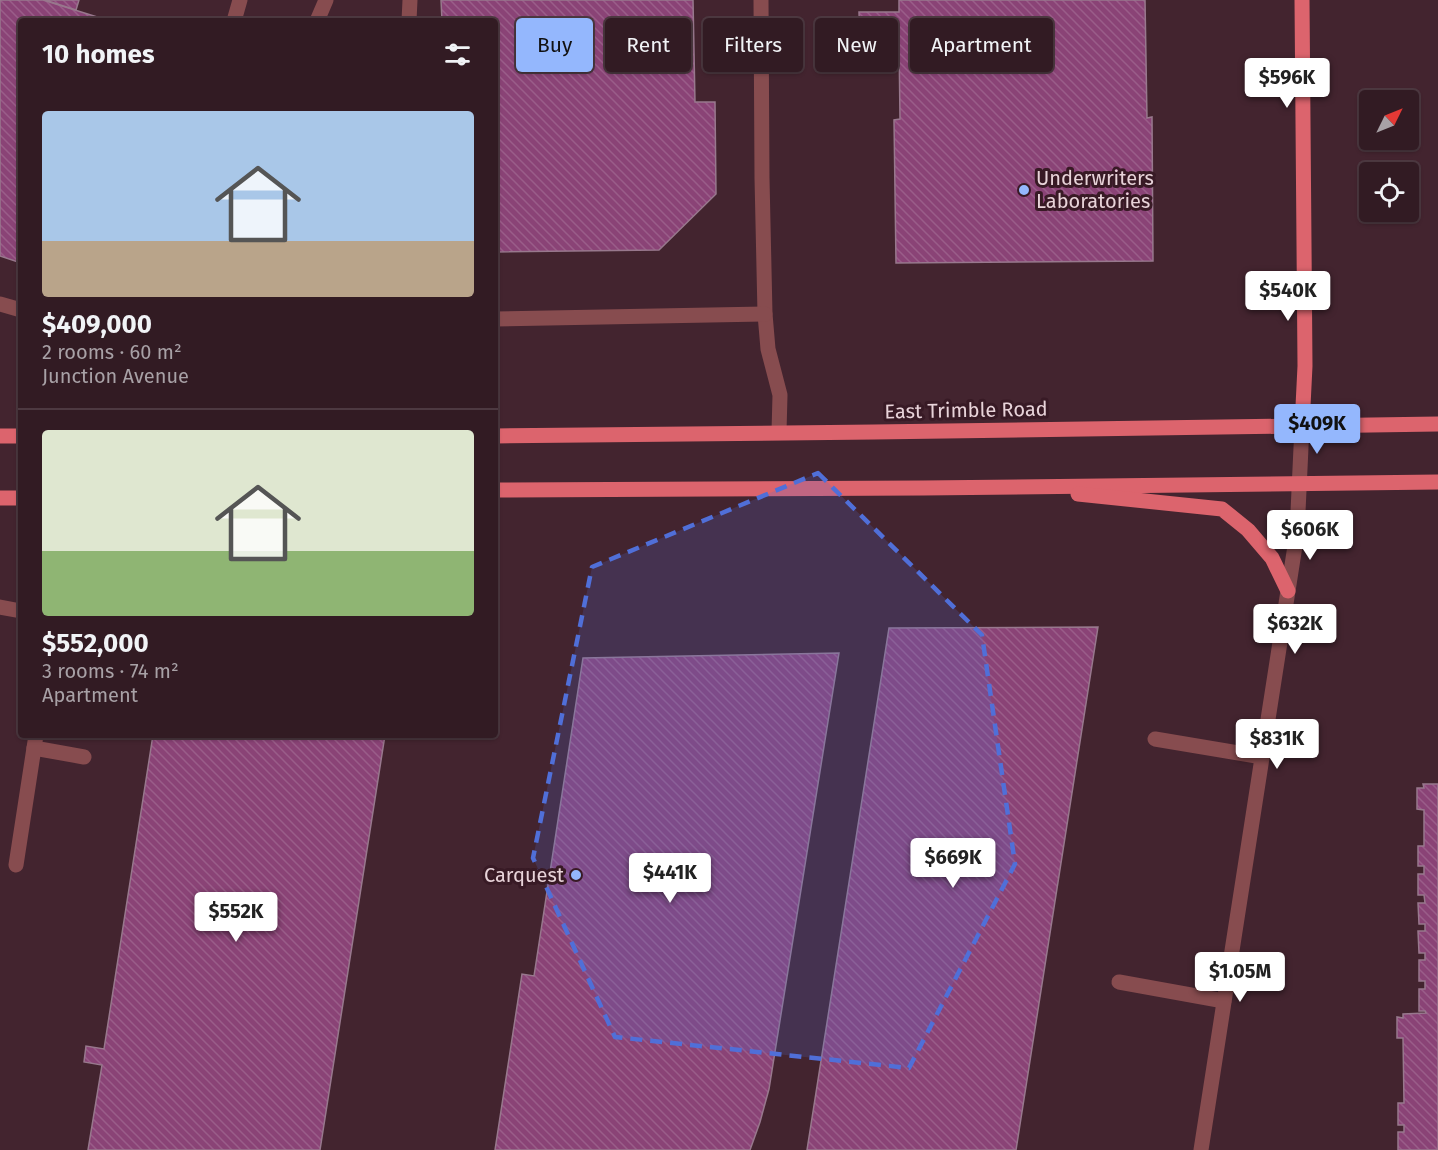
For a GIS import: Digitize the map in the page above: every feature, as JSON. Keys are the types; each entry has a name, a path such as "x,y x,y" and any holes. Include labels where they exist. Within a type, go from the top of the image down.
{"main road":[{"path":"1302,0 1305,366 1302,426"},
{"name":"East Trimble Road","path":"498,436 1438,424"},
{"path":"0,436 18,436"},
{"path":"498,490 1438,482"},
{"path":"1000,487 1222,509 1248,530 1272,558 1288,591"},
{"path":"0,498 18,498"}],"street":[{"path":"235,18 240,0"},
{"path":"318,18 326,0"},
{"path":"409,18 410,0"},
{"path":"760,0 765,314 768,349 780,395 779,432"},
{"path":"0,304 18,309"},
{"path":"498,319 765,314"},
{"path":"1201,1150 1297,533 1302,426"},
{"path":"0,607 18,610"},
{"path":"1155,739 1262,757"},
{"path":"15,865 35,742 84,757"},
{"path":"1119,981 1224,1001"}],"highlighted area":[{"path":"818,473 982,635 1015,864 909,1068 615,1037 533,858 592,567"}],"building":[{"path":"0,0 43,0 100,18 18,18 18,262 0,256"},
{"path":"45,0 79,0 76,10"},
{"path":"441,0 693,0 695,102 715,102 716,194 659,250 498,252 498,18 442,18"},
{"name":"Underwriters Laboratories","path":"899,0 1145,0 1147,118 1152,117 1153,261 896,263 894,120 900,119 898,18 859,18 859,12 899,12"},
{"path":"1098,627 1016,1150 807,1150 889,628"},
{"path":"839,653 769,1089 750,1150 495,1150 522,974 534,976 583,658"},
{"path":"153,738 385,738 320,1150 88,1150 102,1065 84,1062 86,1046 104,1049"},
{"path":"1423,784 1438,784 1438,1150 1398,1150 1398,1132 1404,1132 1404,1125 1398,1125 1398,1103 1404,1103 1403,1038 1397,1038 1397,1017 1403,1018 1403,1014 1426,1013 1419,1011 1419,989 1425,989 1425,981 1419,981 1419,960 1425,960 1425,953 1419,953 1418,931 1425,931 1425,924 1419,924 1418,903 1425,903 1424,895 1418,895 1418,874 1424,874 1424,866 1418,866 1418,846 1424,846 1424,810 1417,809 1417,788 1424,788"}],"place":[{"name":"Underwriters Laboratories","path":"1024,190"},
{"name":"Carquest","path":"576,875"}]}
